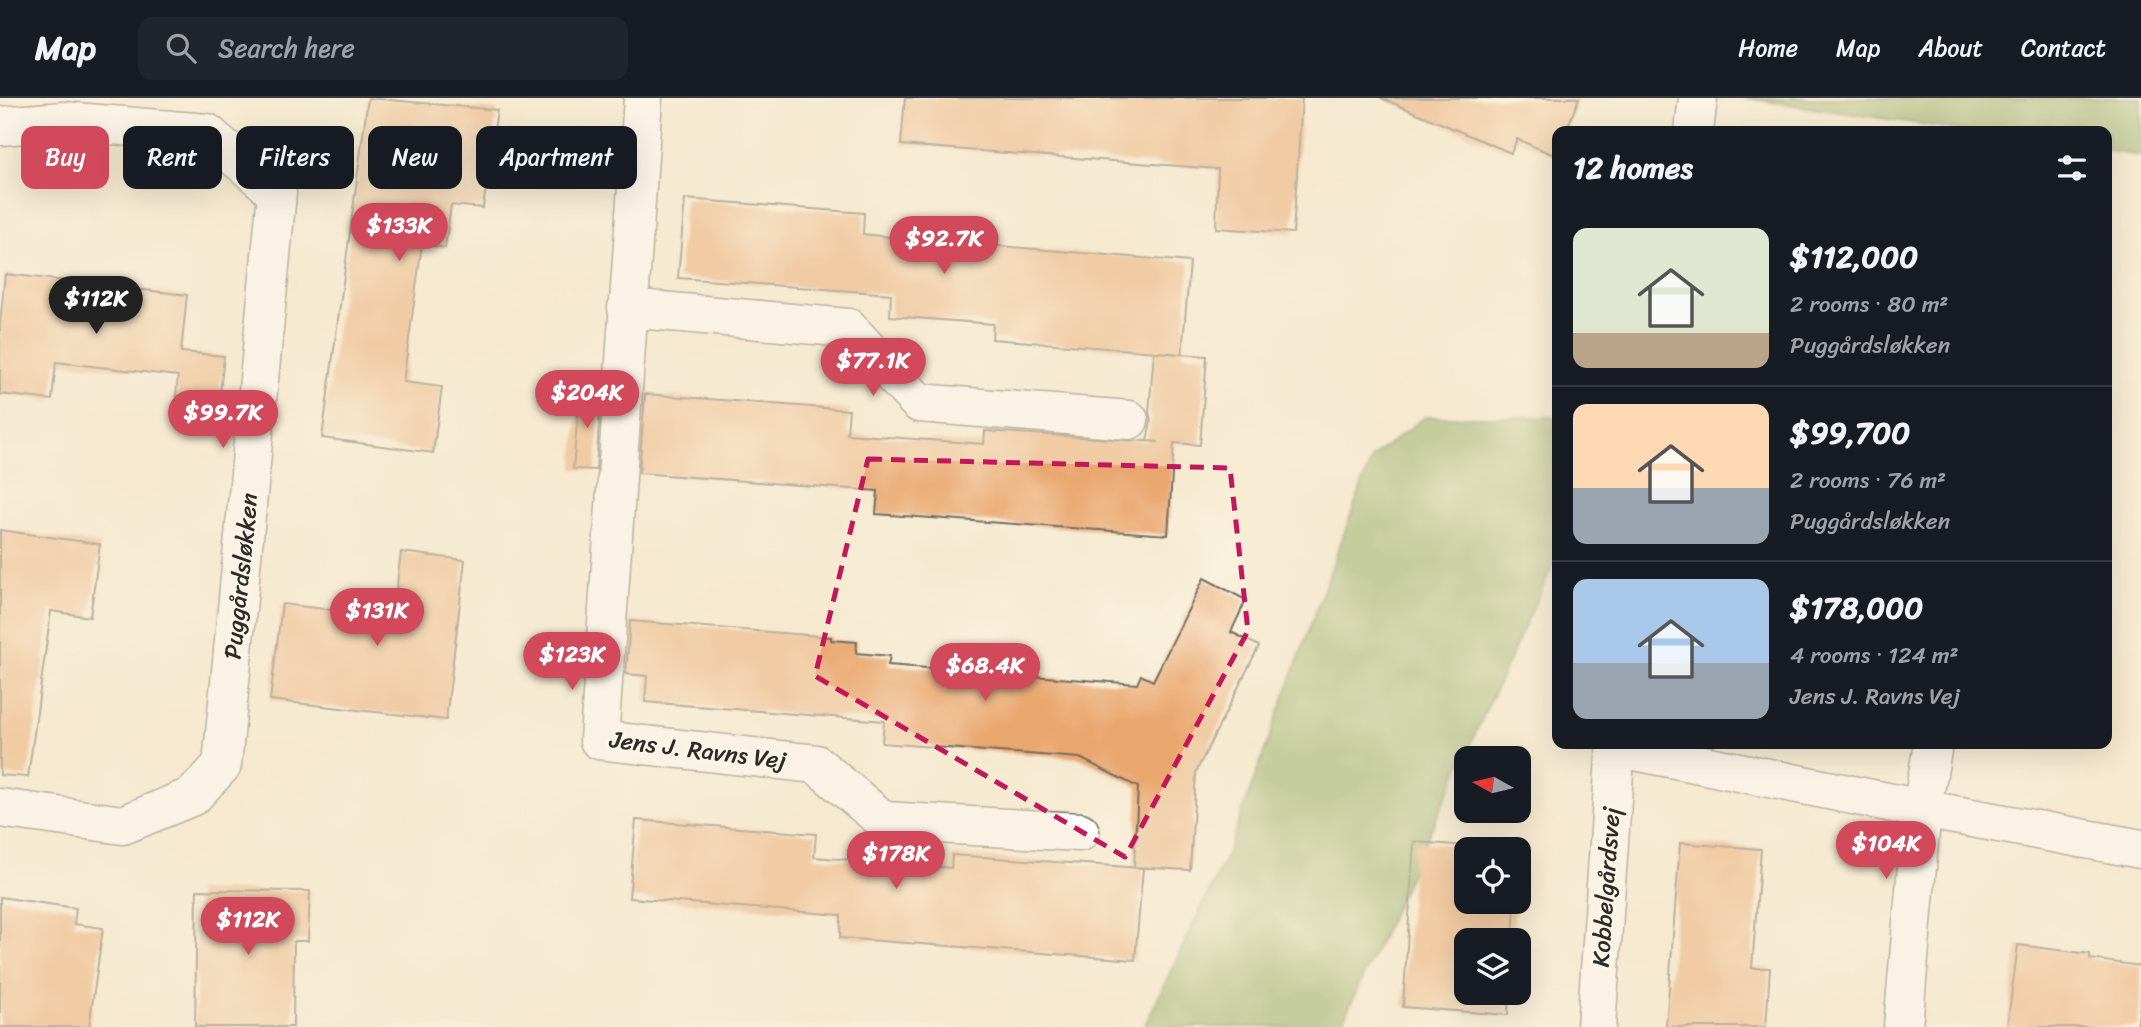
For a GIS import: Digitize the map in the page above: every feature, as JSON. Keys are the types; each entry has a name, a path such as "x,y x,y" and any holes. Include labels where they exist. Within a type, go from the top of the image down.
{"street":[{"name":"Jens J. Ravns Vej","path":"643,98 599,740 816,764 884,821 1080,832"},
{"path":"1695,126 1698,98"},
{"name":"Puggårdsløkken","path":"0,126 63,121 207,133 277,193 222,765 193,796 122,825 0,808"},
{"path":"627,309 848,328 919,403 1129,420"},
{"name":"Kobbelgårdsvej","path":"1596,1027 1616,749"},
{"name":"Kobbelgårdsvej","path":"1631,749 2141,849"},
{"path":"1903,1027 1922,808 1932,749"}],"highlighted area":[{"path":"868,459 1230,468 1248,631 1125,857 815,676"}],"green space":[{"path":"1745,98 2141,98 2141,156 2112,152 2112,126 1933,126"},
{"path":"1425,417 1552,417 1552,567 1469,746 1454,746 1454,780 1340,1027 1144,1027 1227,854 1372,457"}],"building":[{"path":"368,98 497,110 495,126 476,126 476,189 486,189 483,208 451,205 445,248 422,244 403,382 442,387 433,453 322,438"},
{"path":"905,98 1302,98 1293,233 1216,228 1218,169 901,145"},
{"path":"1381,98 1579,98 1568,126 1552,126 1552,154 1517,139 1511,153"},
{"path":"685,199 864,213 863,234 1190,262 1182,354 992,339 993,324 890,316 891,294 678,278"},
{"path":"5,274 187,295 181,352 224,356 219,402 176,396 178,376 56,362 52,400 0,394 0,324"},
{"path":"1154,352 1207,356 1200,445 1174,443 1168,535 876,514 878,491 639,473 645,394 849,410 847,434 984,444 985,431 1159,442 1147,441 1151,421 1149,412"},
{"path":"580,389 601,391 596,470 573,469"},
{"path":"0,530 100,544 90,617 51,611 28,777 0,775"},
{"path":"401,552 465,560 446,720 270,700 282,604 393,617"},
{"path":"1204,578 1246,600 1231,632 1259,646 1196,772 1190,870 1134,867 1138,787 1080,758 882,743 884,721 645,702 647,676 626,674 630,621 831,637 831,640 857,642 856,653 890,656 888,665 1137,684 1141,675 1153,681"},
{"path":"636,820 816,834 814,857 951,868 952,855 1143,868 1135,960 840,938 841,915 629,898"},
{"path":"1414,842 1454,845 1454,914 1514,914 1514,928 1454,928 1454,1005 1508,1005 1508,1015 1403,1007"},
{"path":"1680,843 1761,849 1752,968 1770,968 1766,1027 1666,1027"},
{"path":"197,890 310,891 308,941 294,941 293,1027 195,1027"},
{"path":"0,897 76,908 74,924 103,928 89,1027 0,1027"},
{"path":"2018,945 2090,954 2090,959 2141,966 2141,999 2137,1027 2007,1027"}]}
